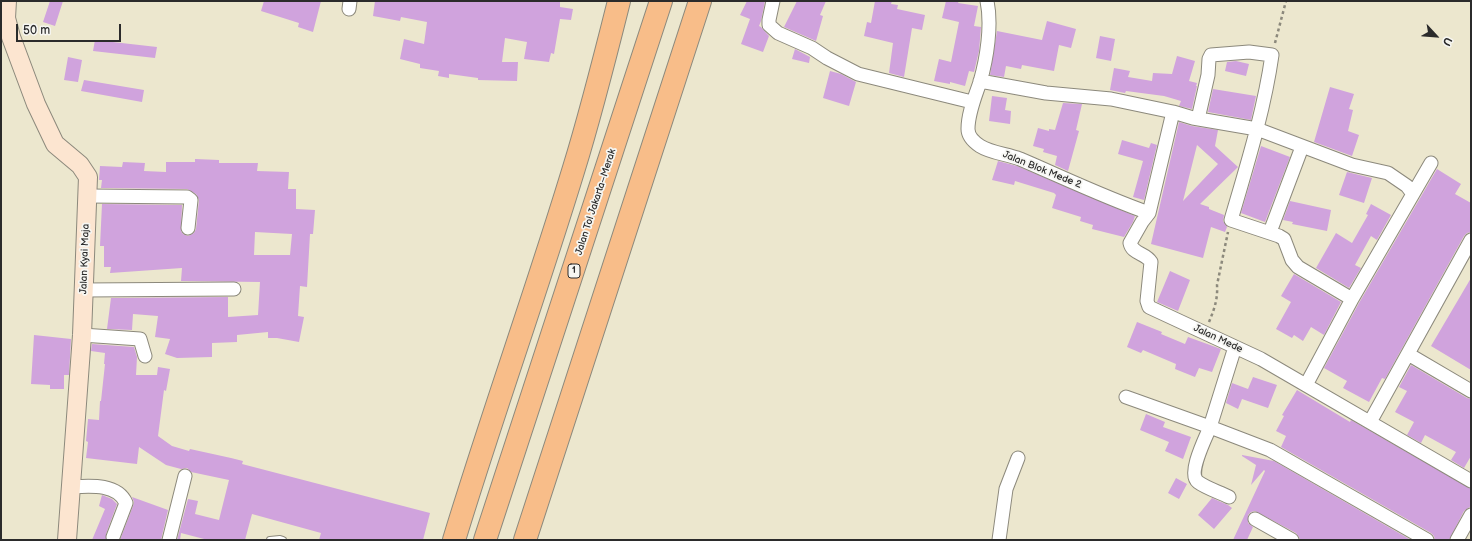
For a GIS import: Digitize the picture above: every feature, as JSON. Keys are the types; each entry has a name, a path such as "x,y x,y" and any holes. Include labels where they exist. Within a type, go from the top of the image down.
{"highway":[{"path":"454,540 499,396 574,168 619,1"},
{"name":"Jalan Tol Jakarta–Merak","path":"485,540 661,1"},
{"path":"526,540 700,1"}],"main road":[{"name":"Jalan Kyai Maja","path":"7,1 6,18 11,37 36,104 55,144 84,170 88,177 82,335 66,540"}],"street":[{"path":"773,1 769,20 769,25 773,30 812,48 827,58 858,74 972,102"},
{"name":"Jalan Blok Mede 2","path":"987,1 989,13 988,42 980,81 972,102 968,130 973,141 981,147 1018,158 1062,178 1149,213"},
{"path":"1198,118 1211,55 1249,52 1272,55 1257,130 1231,220 1270,232 1284,239 1292,260 1298,267 1352,299"},
{"path":"980,81 1046,93 1110,99 1173,112 1193,118 1257,130 1352,165 1388,173 1403,183 1413,194"},
{"name":"Jalan Mede","path":"1173,112 1149,213 1130,242 1133,250 1149,259 1151,262 1147,301 1149,307 1261,359 1471,482"},
{"path":"1270,232 1302,147"},
{"path":"1306,385 1352,299 1431,163"},
{"path":"88,196 187,197 191,200 188,228"},
{"path":"1370,422 1471,240"},
{"path":"84,290 234,289"},
{"path":"82,335 140,339 145,356"},
{"path":"1228,497 1197,481 1194,476 1195,466 1210,426 1235,347"},
{"path":"1408,354 1471,390"},
{"path":"1126,397 1210,426 1270,450 1427,540"},
{"path":"999,540 1006,489 1018,458"},
{"path":"169,540 185,476"},
{"path":"71,487 95,486 117,492 123,497 126,503 114,537"},
{"path":"1457,540 1471,515"},
{"path":"1255,519 1292,540"}],"lane":[{"path":"270,540 283,540"}],"path":[{"path":"1272,55 1286,1"},
{"path":"1206,334 1215,308 1218,292 1217,285 1231,220"}],"building":[{"path":"50,1 63,1 55,26 43,22"},
{"path":"264,1 321,1 313,32 298,27 299,23 261,11"},
{"path":"375,1 560,1 560,7 573,9 571,20 560,19 554,54 551,53 549,62 524,59 527,42 505,38 502,62 518,62 517,81 478,80 478,78 449,74 449,78 438,76 439,71 420,68 420,64 400,59 404,39 424,44 427,22 401,17 400,21 373,16"},
{"path":"747,1 765,1 759,26 769,36 763,52 741,44 750,19 740,15"},
{"path":"797,1 826,1 820,15 823,16 816,41 784,27"},
{"path":"875,1 892,1 891,4 898,5 897,9 925,15 922,30 912,28 904,77 889,73 893,43 864,36 867,22 871,23"},
{"path":"946,1 959,1 958,3 978,6 974,26 981,27 979,51 974,72 969,71 965,86 950,82 950,84 934,81 939,59 951,62 959,22 942,18"},
{"path":"1047,21 1076,29 1071,48 1059,45 1054,71 1022,65 1021,69 1006,66 1004,77 990,75 997,31 1042,40"},
{"path":"1100,36 1115,39 1111,61 1096,58"},
{"path":"95,40 157,47 155,58 93,51"},
{"path":"795,49 810,57 809,63 792,59"},
{"path":"1177,56 1195,61 1189,81 1197,83 1192,109 1179,106 1181,101 1164,96 1126,91 1125,93 1110,90 1114,68 1130,71 1128,77 1152,81 1153,73 1172,74"},
{"path":"68,57 82,60 78,82 64,80"},
{"path":"1236,61 1249,64 1246,76 1225,71 1227,62"},
{"path":"830,71 841,74 856,82 849,106 823,98"},
{"path":"84,80 144,90 142,102 81,91"},
{"path":"1330,87 1354,94 1349,109 1353,110 1348,131 1359,135 1352,156 1314,142"},
{"path":"1213,89 1256,96 1251,120 1208,112"},
{"path":"992,96 1007,98 1005,110 1011,111 1010,124 989,121"},
{"path":"1063,103 1082,104 1076,130 1079,131 1068,171 1055,165 1057,156 1043,152 1044,149 1033,146 1038,128 1049,131 1049,129 1055,130"},
{"path":"1179,122 1192,126 1218,130 1215,146 1238,167 1200,204 1224,215 1223,221 1227,227 1225,232 1211,227 1203,258 1151,244","holes":["1197,145 1218,164 1183,201"]},
{"path":"1122,140 1149,148 1151,143 1157,145 1144,200 1133,197 1143,161 1118,154"},
{"path":"1261,146 1290,157 1265,222 1241,213"},
{"path":"195,159 219,160 219,163 258,163 257,171 289,172 288,189 296,189 296,209 315,210 313,234 310,234 307,287 300,286 298,316 304,317 299,342 268,338 268,332 237,335 237,342 212,343 212,357 177,358 165,354 170,339 155,337 158,316 133,314 132,330 107,329 111,298 228,297 228,317 258,315 260,282 181,281 182,268 110,273 111,267 104,267 104,246 100,246 102,204 182,205 181,231 183,234 188,236 194,233 196,229 199,200 196,194 187,189 101,188 102,180 99,180 100,166 122,167 123,162 145,163 144,171 166,172 166,162 195,162","holes":["255,232 292,234 290,255 254,255"]},
{"path":"998,161 1017,166 1135,216 1133,222 1124,237 1092,229 1093,225 1080,221 1081,217 1052,208 1056,195 1054,193 1015,181 1014,185 992,180"},
{"path":"1437,169 1461,184 1455,194 1471,203 1471,232 1464,236 1385,379 1382,378 1369,402 1343,388 1347,381 1324,368 1359,303"},
{"path":"1347,172 1372,178 1364,203 1339,195"},
{"path":"1290,201 1331,210 1327,231 1292,224 1293,222 1283,220"},
{"path":"1371,204 1391,215 1377,240 1371,236 1355,265 1361,268 1349,288 1316,268 1336,233 1352,243 1368,215 1366,214"},
{"path":"1170,271 1190,280 1178,311 1157,302"},
{"path":"1294,274 1341,302 1324,335 1311,327 1303,341 1294,335 1292,338 1276,329 1291,302 1281,296"},
{"path":"1471,278 1471,370 1431,346"},
{"path":"1137,322 1162,332 1161,334 1185,344 1188,337 1221,349 1212,372 1199,368 1195,377 1175,369 1176,364 1143,350 1141,353 1127,347"},
{"path":"34,335 71,339 69,375 64,375 64,389 50,389 50,385 31,384"},
{"path":"92,344 134,347 137,357 136,375 157,375 158,367 170,369 166,391 164,390 158,436 172,446 189,451 190,449 243,461 242,464 430,513 423,540 319,540 321,533 252,514 245,540 208,540 181,533 180,540 177,540 188,499 198,501 195,514 219,520 229,480 191,472 187,468 181,469 166,465 139,447 137,464 86,458 88,419 99,420 105,364 105,353 91,351"},
{"path":"1411,365 1471,399 1471,456 1464,468 1451,460 1456,452 1425,435 1421,443 1407,435 1414,422 1395,412 1407,391 1399,387"},
{"path":"1253,377 1277,385 1268,408 1242,399 1238,409 1226,403 1232,383 1248,389"},
{"path":"1297,390 1350,422 1351,420 1471,489 1471,506 1464,511 1449,540 1435,540 1431,533 1281,447 1286,436 1276,431 1284,416 1282,415"},
{"path":"1146,414 1165,422 1163,427 1191,437 1183,459 1165,451 1169,442 1140,430"},
{"path":"1242,455 1274,461 1411,540 1302,540 1296,533 1255,511 1248,515 1248,523 1253,527 1247,540 1233,540 1265,471 1264,470 1251,485 1256,465"},
{"path":"1176,478 1187,484 1179,499 1168,493"},
{"path":"102,495 112,499 117,504 106,534 106,540 92,540 105,509 99,506"},
{"path":"132,497 168,510 161,540 120,540 133,506 134,502"},
{"path":"1212,498 1232,508 1214,529 1198,515"}]}
